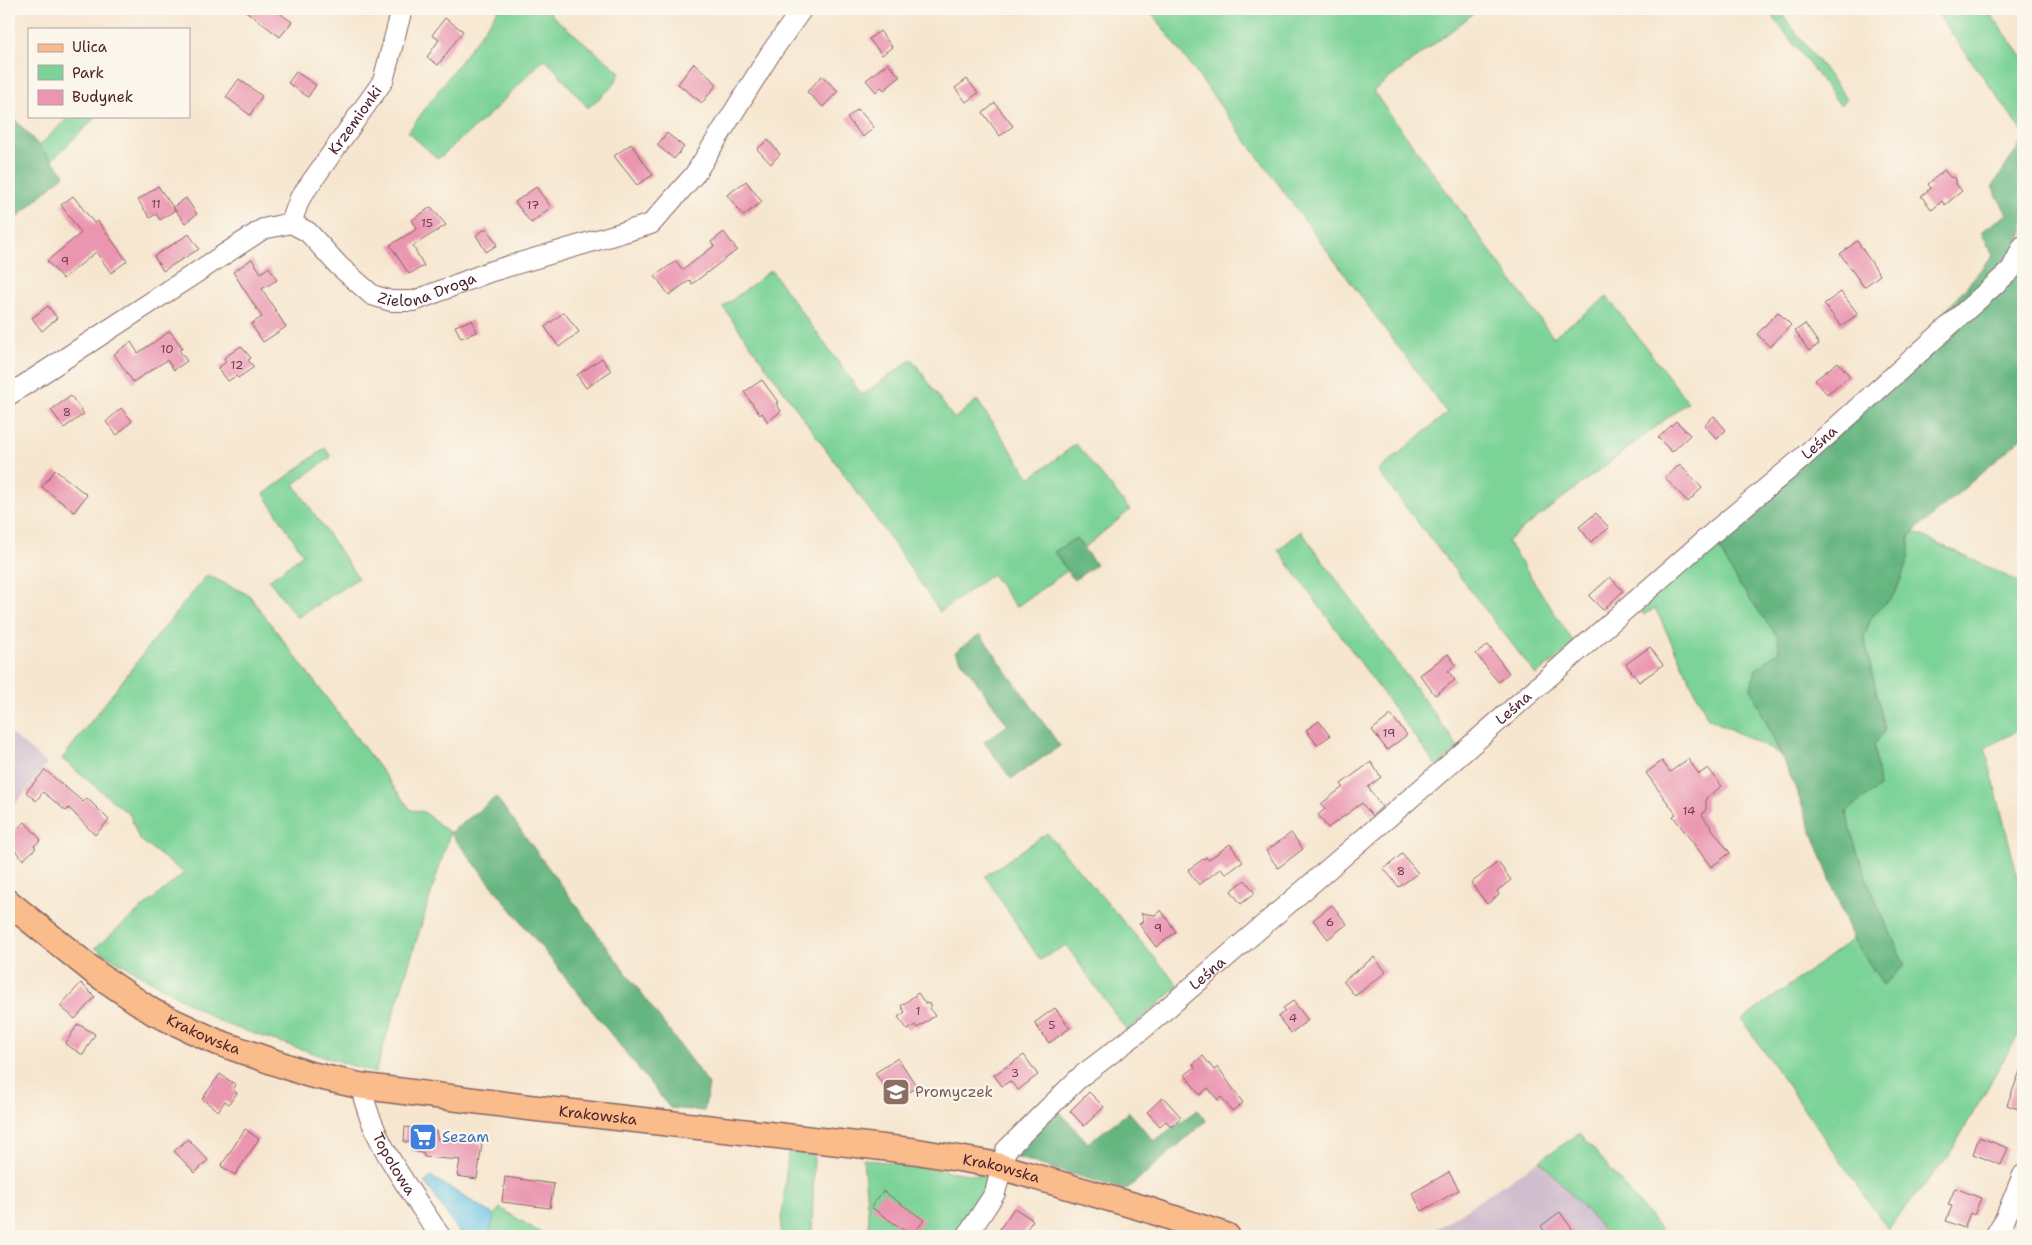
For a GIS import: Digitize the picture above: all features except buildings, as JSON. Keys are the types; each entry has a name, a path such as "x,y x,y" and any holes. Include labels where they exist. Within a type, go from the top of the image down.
{"main road":[{"name":"Krakowska","path":"9,902 97,974 160,1016 204,1037 308,1074 360,1086 524,1107 914,1151 1003,1168 1155,1212 1227,1236"}],"street":[{"name":"Krzemionki","path":"291,223 300,198 383,82 402,9"},
{"name":"Zielona Droga","path":"291,223 308,232 339,266 372,295 391,300 414,301 489,272 651,224 695,174 770,54 802,9"},
{"path":"9,395 263,229 291,223"},
{"name":"Leśna","path":"967,1236 995,1193 1003,1168 1006,1150 1080,1078 1143,1028 1282,910 1715,531 1801,459 2011,270 2023,246"},
{"name":"Topolowa","path":"360,1086 366,1111 378,1137 440,1236"},
{"path":"1995,1236 2005,1219 2023,1175"}],"shaded area":[{"path":"9,732 47,764 9,812"},
{"path":"1540,1160 1609,1236 1426,1236"}],"green space":[{"path":"499,9 552,9 550,14 620,72 614,85 588,108 545,58 490,114 438,159 408,132"},
{"path":"1149,9 1469,9 1473,14 1373,91 1553,337 1607,297 1688,402 1507,541 1575,644 1536,675 1378,471 1447,413"},
{"path":"1767,9 1778,9 1847,99 1840,105"},
{"path":"1934,9 1987,9 2023,58 2023,132"},
{"path":"9,113 65,174 9,225"},
{"path":"68,118 95,118 52,160 39,146"},
{"path":"2023,140 2023,233 2005,269 1945,323 1945,312 1993,255 1981,232 2007,214 1992,187"},
{"path":"2023,258 2023,437 1909,536 1909,557 1895,594 1872,616 1864,637 1885,730 1874,745 1879,787 1846,812 1864,871 1905,965 1883,985 1853,939 1793,782 1751,688 1755,670 1779,651 1778,637 1736,580 1715,540"},
{"path":"771,270 862,395 912,359 954,419 977,400 1030,478 1076,444 1130,510 1084,548 1076,538 1054,552 1067,571 1016,607 992,574 940,612 892,541 723,307"},
{"path":"325,448 331,457 294,484 358,578 297,618 269,580 303,554 264,494"},
{"path":"1301,531 1459,748 1437,767 1278,550"},
{"path":"1914,532 2023,584 2023,728 1985,748 2023,898 2023,1026 1949,1155 1888,1229 1742,1020 1853,939 1883,985 1905,965 1863,870 1846,811 1879,787 1874,745 1884,730 1864,637 1872,616 1895,594 1909,557 1909,536"},
{"path":"1076,538 1096,565 1074,580 1054,552"},
{"path":"1715,540 1736,580 1778,637 1779,651 1755,670 1751,688 1780,754 1708,718 1655,608 1644,615 1637,607"},
{"path":"207,575 249,595 411,810 424,812 450,833 375,1073 224,1024 95,948 184,873 139,839 130,815 62,759"},
{"path":"980,634 1060,746 1011,779 984,742 1008,725 955,652"},
{"path":"496,797 709,1085 704,1111 670,1108 450,833"},
{"path":"1047,833 1179,986 1127,1031 1066,945 1040,960 985,876"},
{"path":"1197,1110 1206,1121 1126,1190 1011,1156 1059,1111 1088,1143 1129,1112 1154,1141"},
{"path":"1580,1133 1666,1236 1609,1236 1540,1160"},
{"path":"788,1152 814,1154 812,1236 780,1236"},
{"path":"863,1159 983,1176 991,1187 960,1236 870,1236"},
{"path":"500,1208 546,1236 489,1236 494,1215"}],"water":[{"path":"432,1177 494,1215 489,1236 462,1236 425,1182"}],"place":[{"name":"Promyczek","path":"896,1092"},
{"name":"Sezam","path":"423,1137"}]}
